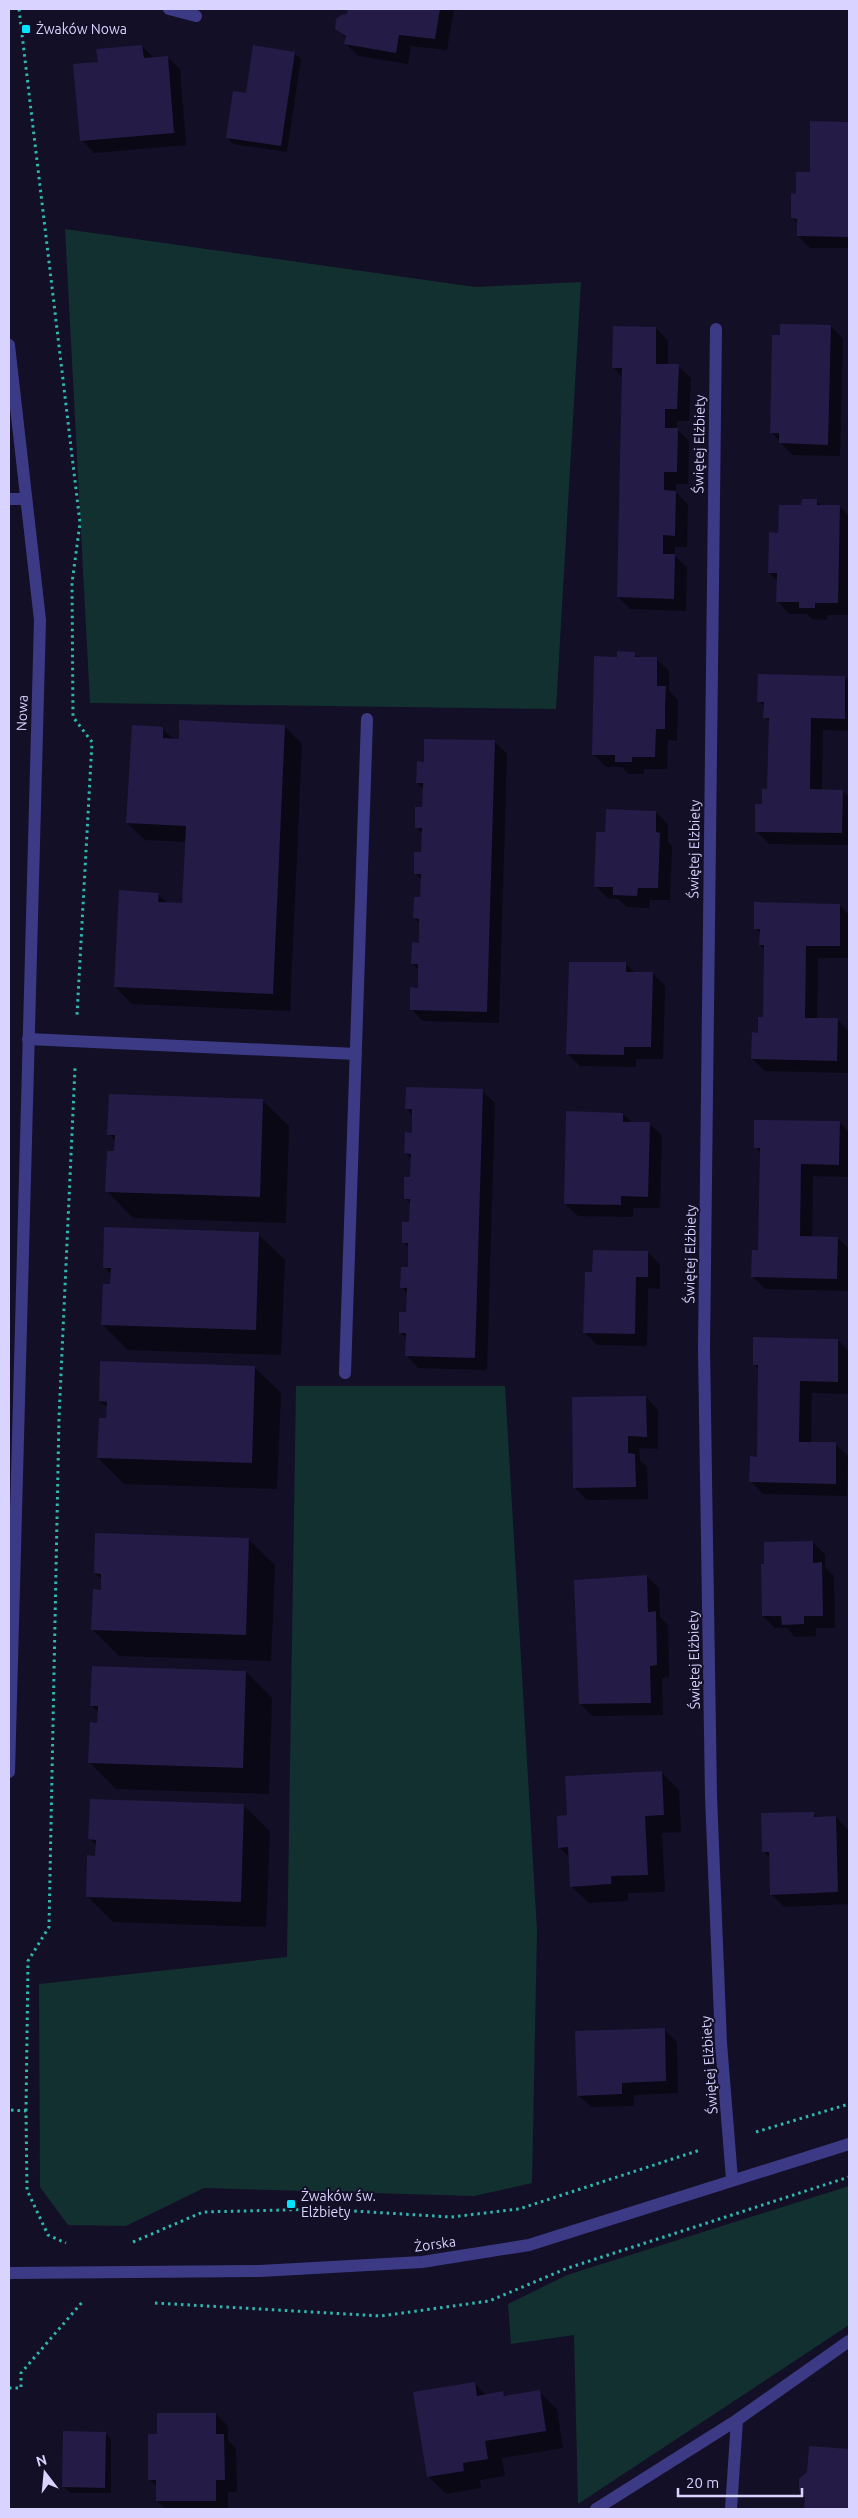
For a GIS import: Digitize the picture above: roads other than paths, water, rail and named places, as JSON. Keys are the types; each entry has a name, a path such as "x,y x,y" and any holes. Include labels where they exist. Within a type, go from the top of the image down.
{"street":[{"path":"169,9 196,16"},
{"name":"Świętej Elżbiety","path":"716,329 704,1349 711,1796 721,2043 732,2179"},
{"name":"Nowa","path":"9,346 40,620 9,1772"},
{"path":"9,499 26,498"},
{"path":"346,1374 367,718"},
{"path":"28,1040 356,1054"},
{"name":"Żorska","path":"9,2274 260,2271 422,2262 528,2245 732,2179 849,2144"},
{"path":"596,2509 737,2420 849,2341"},
{"path":"731,2509 737,2420"}],"place":[{"name":"Żwaków Nowa","path":"26,29"},
{"name":"Żwaków św. Elżbiety","path":"291,2204"}]}
